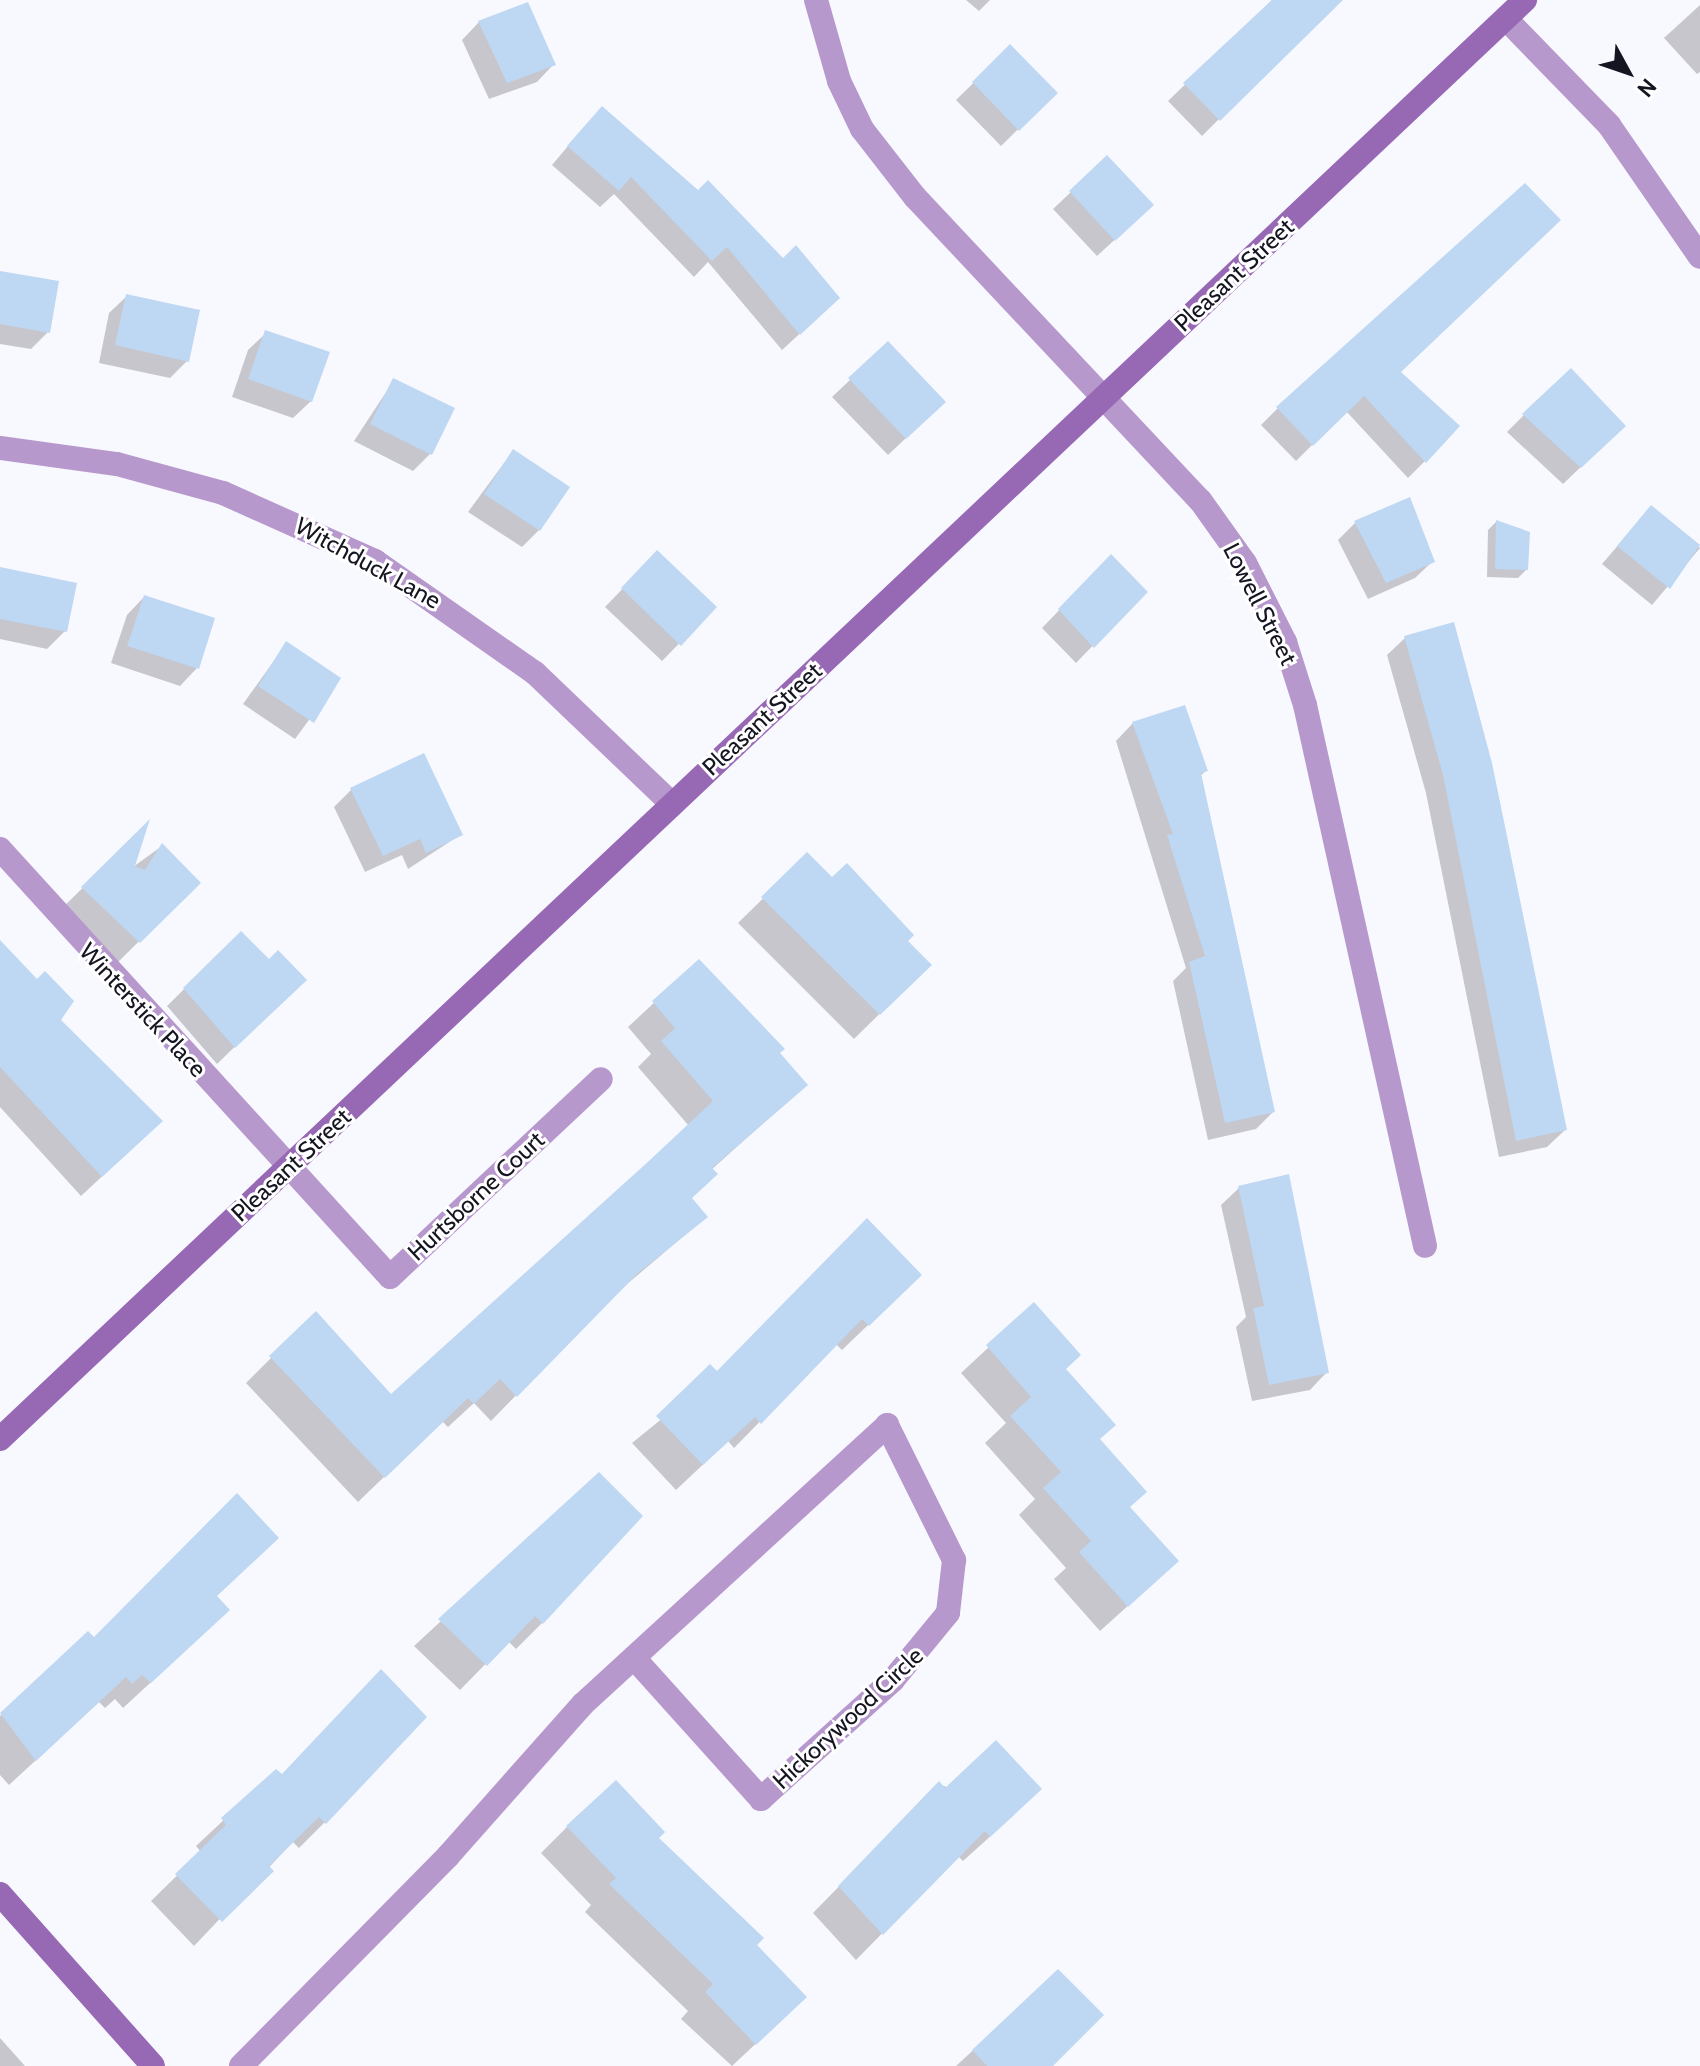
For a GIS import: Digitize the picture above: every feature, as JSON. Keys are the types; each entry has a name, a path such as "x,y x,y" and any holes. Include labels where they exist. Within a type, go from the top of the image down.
{"street":[{"name":"Lowell Street","path":"816,0 839,81 862,129 915,197 1200,500 1245,563 1285,642 1305,705 1425,1246"},
{"name":"Pleasant Street","path":"0,1439 1525,0"},
{"path":"1506,19 1609,125 1700,257"},
{"name":"Witchduck Lane","path":"0,448 117,464 223,493 375,561 535,673 672,804"},
{"name":"Winterstick Place","path":"0,849 290,1166"},
{"name":"Hurtsborne Court","path":"290,1166 390,1277 601,1079"},
{"name":"Hickorywood Circle","path":"241,2066 634,1658 887,1425 954,1560 948,1613 893,1680 761,1799 634,1658"},
{"path":"0,1894 153,2066"}],"building":[{"path":"1272,0 1343,0 1220,121 1183,83"},
{"path":"528,2 556,65 507,83 478,21"},
{"path":"1010,44 1058,93 1019,131 972,82"},
{"path":"602,106 698,190 708,180 783,258 796,245 840,298 800,335 727,247 712,261 631,177 619,191 567,146"},
{"path":"1107,155 1154,205 1115,241 1069,191"},
{"path":"1525,183 1561,220 1401,372 1460,426 1426,463 1364,396 1313,446 1276,407"},
{"path":"0,271 59,281 50,333 0,324"},
{"path":"126,294 200,310 189,362 115,345"},
{"path":"265,330 330,352 312,402 248,379"},
{"path":"888,341 946,402 906,439 848,378"},
{"path":"1571,368 1626,426 1581,468 1522,414"},
{"path":"393,378 455,408 432,455 370,424"},
{"path":"513,449 570,487 540,531 484,494"},
{"path":"1410,497 1435,562 1386,583 1354,521"},
{"path":"1651,505 1700,545 1670,589 1617,546"},
{"path":"1496,520 1530,532 1528,570 1495,569"},
{"path":"657,550 717,607 681,646 621,588"},
{"path":"1111,554 1148,592 1094,648 1058,609"},
{"path":"0,567 77,583 67,632 0,619"},
{"path":"144,595 215,618 199,669 127,646"},
{"path":"1454,622 1492,763 1567,1130 1516,1141 1443,775 1404,636"},
{"path":"286,641 341,678 314,723 258,686"},
{"path":"1185,705 1208,771 1201,773 1275,1112 1225,1123 1189,962 1205,956 1167,835 1173,834 1132,722"},
{"path":"424,753 463,835 426,853 420,839 383,856 350,788"},
{"path":"150,819 135,866 145,870 162,843 201,883 140,943 81,887"},
{"path":"807,852 832,877 847,863 914,935 908,941 932,965 880,1015 761,897"},
{"path":"241,931 269,959 278,950 307,980 235,1048 183,988"},
{"path":"0,940 37,979 45,971 74,1001 61,1020 163,1121 102,1177 0,1067"},
{"path":"699,959 785,1049 780,1053 808,1085 712,1168 718,1174 692,1198 708,1217 638,1273 517,1397 500,1379 474,1404 468,1398 385,1478 269,1356 316,1311 391,1394 650,1160 713,1101 661,1041 675,1028 652,1001"},
{"path":"1289,1174 1329,1373 1269,1385 1253,1308 1264,1306 1238,1186"},
{"path":"867,1218 922,1275 869,1326 862,1319 761,1424 755,1417 703,1465 656,1416 710,1364 717,1371"},
{"path":"1034,1302 1081,1355 1066,1369 1116,1425 1100,1439 1147,1492 1130,1507 1179,1561 1128,1607 1079,1552 1091,1541 1043,1488 1061,1472 1010,1416 1031,1397 986,1345"},
{"path":"599,1472 643,1516 543,1624 535,1616 487,1666 438,1619"},
{"path":"237,1493 279,1538 217,1596 230,1610 151,1683 142,1675 132,1684 126,1677 36,1761 0,1713 88,1631 94,1637"},
{"path":"381,1669 427,1717 326,1824 319,1817 269,1866 274,1871 222,1922 175,1874 226,1825 221,1818 276,1769 282,1774"},
{"path":"996,1740 1042,1789 990,1837 985,1831 883,1935 838,1886 939,1781 945,1788"},
{"path":"616,1780 665,1832 659,1838 764,1938 757,1945 807,1997 756,2045 705,1992 713,1984 609,1884 616,1878 566,1826"},
{"path":"1058,1969 1104,2015 1053,2066 987,2066 972,2050"}]}
